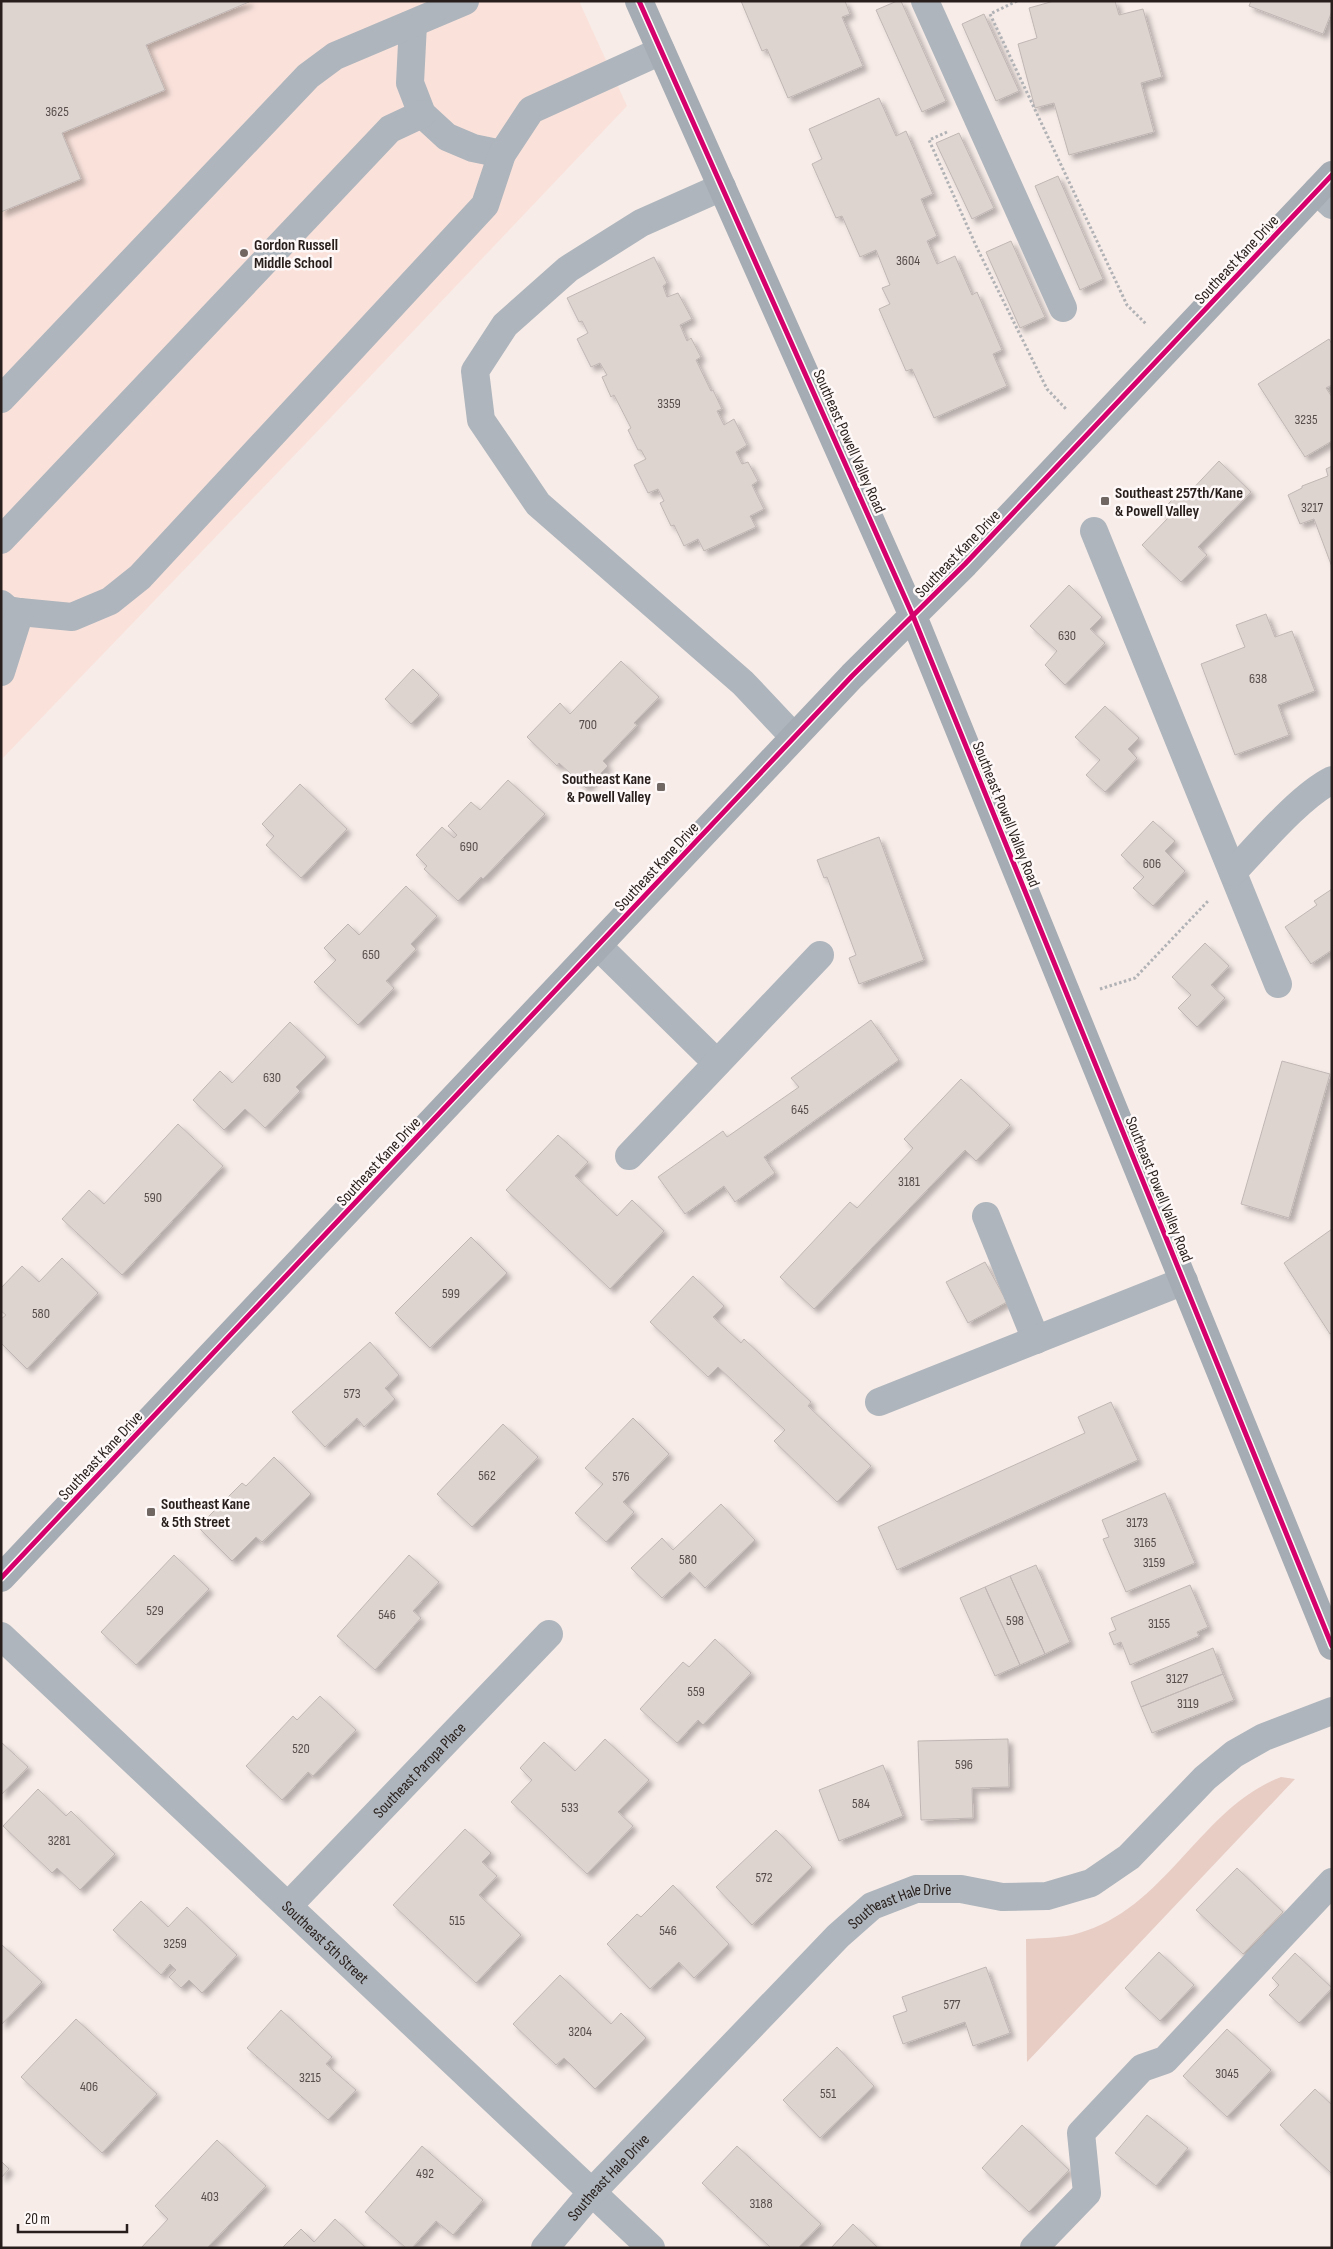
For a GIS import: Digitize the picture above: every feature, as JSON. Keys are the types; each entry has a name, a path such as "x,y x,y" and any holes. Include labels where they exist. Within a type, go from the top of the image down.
{"main road":[{"name":"Southeast Powell Valley Road","path":"639,1 913,616 1332,1646"},
{"name":"Southeast Kane Drive","path":"1,1578 794,737 913,616 1170,347 1327,191"}],"street":[{"path":"1,399 308,76 336,56 465,1"},
{"path":"925,1 1063,308"},
{"path":"413,24 410,82 422,114 447,137 473,148 502,154"},
{"path":"1,672 11,608 72,617 110,601 140,577 485,206 502,154 532,110 661,51"},
{"path":"1,540 390,129 422,114"},
{"path":"722,187 641,223 568,269 505,325 475,372 481,420 538,504 744,682 794,737"},
{"path":"1094,531 1278,984"},
{"path":"1237,882 1288,815 1322,785 1332,780"},
{"path":"598,946 717,1063"},
{"path":"629,1156 820,955"},
{"path":"986,1216 1036,1340"},
{"path":"879,1402 1184,1281"},
{"name":"Southeast Paropa Place","path":"288,1906 549,1634"},
{"name":"Southeast 5th Street","path":"1,1636 651,2248"},
{"name":"Southeast Hale Drive","path":"545,2248 592,2192 838,1936 872,1906 916,1889 960,1889 1002,1897 1047,1896 1090,1883 1129,1857 1205,1778 1234,1754 1264,1737 1332,1711"},
{"path":"1034,2248 1087,2193 1081,2133 1142,2068 1165,2060 1332,1882"}],"path":[{"path":"1018,1 990,14 1126,305 1170,347"},
{"path":"978,118 928,140 977,248 1047,389 1089,433"},
{"path":"1069,999 1135,978 1218,891 1237,882"}],"shaded area":[{"name":"Gordon Russell Middle School","path":"1,1 579,1 627,106 1,760"},
{"path":"1281,1777 1295,1779 1027,2062 1026,1939 1073,1935 1110,1920 1136,1902 1160,1881 1228,1811 1253,1792"}],"building":[{"path":"1,1 249,2 146,45 165,90 62,133 81,179 1,212"},
{"path":"741,1 845,1 850,14 842,17 863,66 788,98 767,49 762,51"},
{"path":"901,1 946,101 922,112 876,10"},
{"path":"1054,1 1115,1 1119,15 1143,9 1162,77 1141,83 1154,132 1069,155 1054,103 1035,108 1018,44 1037,38 1029,8"},
{"path":"1251,1 1332,1 1332,11 1323,34 1249,6"},
{"path":"984,14 1019,91 996,101 962,24"},
{"path":"879,98 896,136 906,131 933,194 921,199 937,236 927,241 937,264 955,256 972,295 977,292 1002,350 993,354 1007,386 934,418 912,369 906,371 879,309 890,304 882,288 890,285 876,250 860,257 842,216 836,218 812,164 822,159 809,129"},
{"path":"959,133 994,208 972,219 936,143"},
{"path":"1058,176 1103,279 1080,290 1035,186"},
{"path":"1011,241 1045,317 1020,328 986,252"},
{"path":"654,257 667,283 663,286 667,297 678,293 692,319 680,325 687,341 691,338 701,357 696,360 722,409 717,411 724,425 734,419 747,445 736,452 742,464 748,462 758,481 752,485 764,509 750,516 756,527 704,551 698,539 684,546 674,525 671,526 660,503 664,501 658,489 648,493 634,465 646,459 641,450 638,450 628,430 631,428 614,395 611,397 602,377 607,375 600,363 591,367 577,339 588,333 582,321 579,322 567,298"},
{"path":"1329,339 1332,344 1332,385 1326,388 1332,397 1332,441 1305,457 1258,384"},
{"path":"1219,461 1251,492 1198,547 1207,555 1181,582 1142,545 1168,518 1161,511 1181,491 1186,496"},
{"path":"1332,466 1332,567 1314,519 1300,524 1288,495 1302,488 1302,486 1328,476 1326,469"},
{"path":"1069,585 1102,617 1090,629 1105,643 1065,685 1045,665 1057,651 1030,626"},
{"path":"1266,614 1275,637 1292,631 1315,691 1278,705 1289,735 1235,755 1201,664 1245,647 1236,625"},
{"path":"621,661 659,697 634,723 637,725 603,761 608,766 586,788 559,763 557,766 527,737 560,703 570,714"},
{"path":"413,669 439,695 411,724 385,699"},
{"path":"1105,706 1139,738 1128,749 1137,758 1105,792 1086,775 1100,760 1075,737"},
{"path":"508,780 545,814 483,879 481,877 458,901 424,869 427,866 416,855 442,827 454,838 457,835 448,826 471,802 480,810"},
{"path":"300,784 347,829 301,878 266,845 274,836 262,824"},
{"path":"1153,821 1175,841 1165,851 1185,871 1153,906 1133,888 1144,877 1121,855"},
{"path":"879,837 924,960 859,984 849,958 856,955 827,877 824,878 817,860"},
{"path":"406,886 437,916 411,944 416,949 386,981 394,988 358,1025 314,982 336,960 324,948 348,924 359,935"},
{"path":"1332,889 1332,950 1311,964 1285,927 1317,905 1314,901"},
{"path":"1205,943 1229,966 1211,985 1225,998 1197,1027 1178,1008 1191,995 1172,977"},
{"path":"871,1020 899,1060 764,1157 775,1173 735,1202 724,1186 685,1214 658,1177 723,1131 727,1137 799,1087 791,1078"},
{"path":"290,1022 326,1057 296,1087 300,1091 265,1128 245,1109 224,1130 193,1100 220,1071 232,1083"},
{"path":"1282,1061 1330,1074 1289,1218 1241,1204"},
{"path":"961,1079 1010,1125 976,1161 965,1150 814,1309 780,1277 850,1202 857,1208 913,1148 904,1139"},
{"path":"178,1124 223,1166 122,1275 62,1219 89,1190 104,1204"},
{"path":"558,1135 588,1162 575,1176 617,1216 632,1200 664,1231 610,1289 506,1190"},
{"path":"1332,1229 1332,1333 1330,1334 1284,1263"},
{"path":"471,1237 507,1273 430,1348 395,1313"},
{"path":"62,1258 98,1293 27,1369 1,1343 1,1319 6,1315 1,1311 1,1288 22,1266 39,1282"},
{"path":"985,1262 1007,1302 968,1323 946,1282"},
{"path":"693,1276 724,1306 713,1317 741,1343 744,1339 811,1402 808,1406 871,1466 837,1502 774,1441 785,1430 718,1367 708,1377 650,1322"},
{"path":"370,1342 399,1375 385,1388 395,1399 364,1427 357,1418 325,1447 292,1412"},
{"path":"1111,1402 1138,1460 897,1570 878,1527 1085,1433 1078,1417"},
{"path":"633,1418 669,1454 623,1502 634,1512 606,1542 575,1513 603,1484 585,1468"},
{"path":"503,1424 538,1457 472,1527 437,1494"},
{"path":"274,1457 311,1494 262,1542 256,1537 232,1561 198,1527 242,1483 246,1486"},
{"path":"1165,1493 1195,1563 1126,1592 1103,1539 1109,1537 1102,1520"},
{"path":"721,1504 755,1540 705,1588 690,1572 662,1598 631,1568 662,1538 673,1550"},
{"path":"174,1555 209,1589 136,1665 101,1632"},
{"path":"409,1555 439,1582 413,1611 421,1618 375,1670 337,1636"},
{"path":"1036,1565 1070,1642 1045,1654 1010,1576"},
{"path":"1010,1576 1045,1654 1020,1665 985,1587"},
{"path":"1190,1585 1208,1627 1197,1632 1199,1636 1130,1665 1121,1642 1114,1645 1109,1633 1116,1630 1111,1618"},
{"path":"985,1587 1020,1665 995,1676 960,1598"},
{"path":"715,1639 751,1673 703,1725 698,1720 677,1743 640,1709 683,1662 689,1667"},
{"path":"1213,1648 1223,1674 1141,1707 1131,1682"},
{"path":"1223,1674 1234,1700 1152,1733 1141,1707"},
{"path":"320,1696 356,1730 313,1776 308,1772 282,1800 246,1766 293,1716 297,1720"},
{"path":"605,1739 649,1780 618,1812 633,1826 587,1874 511,1802 532,1780 520,1768 544,1742 575,1771"},
{"path":"1008,1739 1009,1787 972,1788 973,1818 921,1820 918,1741"},
{"path":"1,1742 28,1767 1,1795"},
{"path":"883,1765 903,1816 839,1841 819,1790"},
{"path":"38,1789 66,1816 71,1811 115,1854 80,1890 57,1868 52,1873 3,1826"},
{"path":"465,1829 491,1853 482,1862 497,1876 479,1895 521,1935 476,1983 393,1905"},
{"path":"776,1830 812,1867 752,1925 716,1887"},
{"path":"1237,1868 1283,1912 1243,1954 1196,1910"},
{"path":"673,1885 729,1944 694,1978 679,1962 650,1989 607,1944 637,1914 641,1917"},
{"path":"141,1901 168,1927 187,1907 237,1955 202,1993 189,1980 181,1988 169,1977 176,1970 170,1964 161,1975 113,1930"},
{"path":"1,1944 42,1982 1,2025"},
{"path":"1159,1952 1194,1985 1160,2021 1125,1988"},
{"path":"1295,1953 1332,1988 1299,2023 1269,1995 1279,1985 1272,1978"},
{"path":"986,1967 1010,2033 973,2046 965,2022 903,2044 893,2016 907,2011 902,1997"},
{"path":"560,1975 611,2024 621,2013 646,2038 595,2089 564,2058 556,2065 513,2024"},
{"path":"281,2010 332,2057 326,2064 356,2090 328,2120 247,2048"},
{"path":"76,2019 157,2094 102,2153 21,2077"},
{"path":"1227,2029 1271,2070 1227,2117 1183,2076"},
{"path":"837,2047 874,2086 820,2138 783,2100"},
{"path":"1315,2089 1332,2105 1332,2174 1280,2125"},
{"path":"1147,2115 1188,2148 1156,2186 1115,2153"},
{"path":"1022,2125 1069,2170 1029,2212 982,2168"},
{"path":"217,2140 266,2186 207,2248 141,2248 168,2219 155,2206"},
{"path":"422,2146 483,2200 453,2235 436,2221 412,2248 406,2248 365,2212"},
{"path":"737,2146 821,2224 798,2248 771,2248 702,2183"},
{"path":"1,2161 9,2169 1,2178"},
{"path":"335,2219 366,2248 282,2248 301,2229 314,2242"},
{"path":"853,2224 878,2248 831,2248"}],"cycle path":[{"path":"639,1 913,616 1332,1646"},
{"path":"1,1578 852,676 965,564 1332,175"}],"place":[{"name":"Gordon Russell Middle School","path":"244,253"},
{"name":"Southeast 257th/Kane & Powell Valley","path":"1105,501"},
{"name":"Southeast Kane & Powell Valley","path":"661,787"},
{"name":"Southeast Kane & 5th Street","path":"151,1512"}]}
